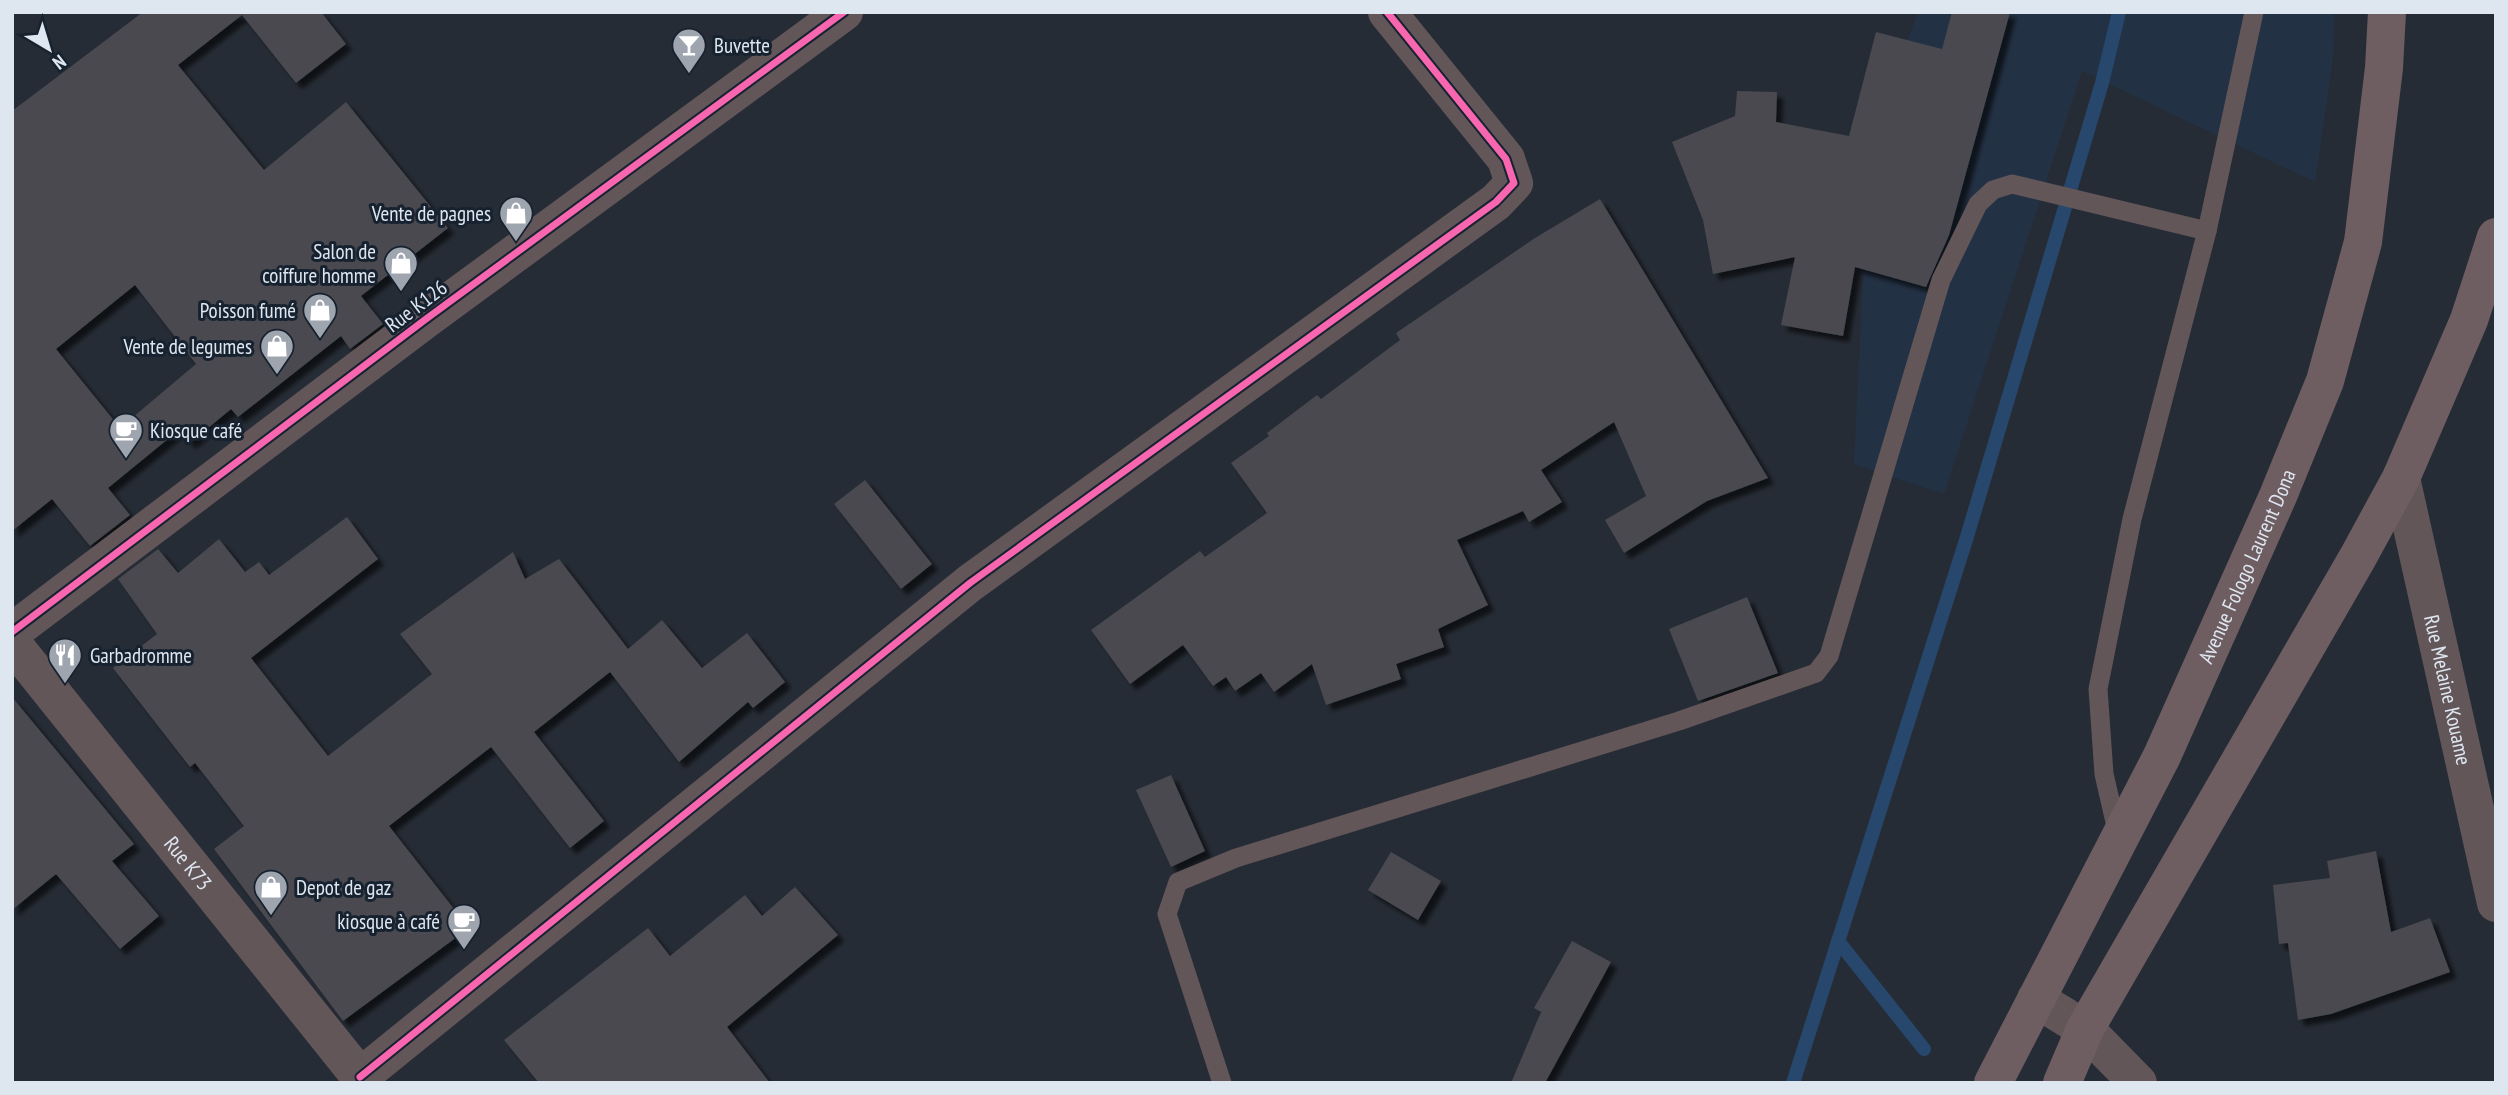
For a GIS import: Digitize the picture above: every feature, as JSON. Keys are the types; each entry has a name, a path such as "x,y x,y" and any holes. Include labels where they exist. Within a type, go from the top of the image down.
{"main road":[{"name":"Avenue Fologo Laurent Dona","path":"1993,1083 2162,756 2278,496 2325,381 2363,242 2384,68 2387,12"},
{"path":"2062,1083 2085,1029 2401,478 2469,320 2496,237"}],"street":[{"name":"Rue K126","path":"12,632 426,319 844,12"},
{"path":"362,1080 970,583 1496,202 1514,183 1506,159 1387,12"},
{"name":"Rue Melaine Kouame","path":"2401,478 2496,903"},
{"name":"Rue K73","path":"12,643 362,1080"},
{"path":"2036,999 2085,1029 2138,1083"}],"lane":[{"path":"2119,839 2104,774 2098,689 2132,519 2207,231 2254,12"},
{"path":"1222,1083 1167,914 1178,882 1236,858 1679,721 1815,673 1829,656 1941,280 1978,204 1993,190 2012,184 2207,231"}],"shaded area":[{"path":"1918,12 2334,12 2333,59 2315,182 2082,71 1944,494 1854,464 1870,139"}],"building":[{"path":"143,12 321,12 346,44 296,83 242,15 178,65 264,170 346,102 448,228 361,296 383,324 350,349 341,336 238,417 231,409 190,443 179,430 108,488 130,515 90,546 52,499 12,531 12,111","holes":["135,285 196,364 120,428 56,349"]},
{"path":"1952,12 2010,12 1949,235 1926,287 1855,267 1843,336 1781,325 1795,257 1713,274 1703,220 1672,142 1735,116 1737,91 1777,92 1776,122 1849,136 1876,32 1942,49"},
{"path":"1600,199 1768,478 1707,501 1624,553 1605,520 1646,496 1614,422 1541,470 1562,502 1529,522 1523,511 1457,540 1488,605 1438,629 1444,647 1396,664 1401,679 1326,705 1312,664 1274,692 1261,673 1235,691 1226,677 1213,686 1183,645 1130,684 1091,630 1200,551 1205,557 1267,513 1231,463 1269,436 1267,433 1317,395 1321,399 1400,340 1396,333 1535,238"},
{"path":"865,480 932,564 901,589 834,504"},
{"path":"347,517 378,559 251,658 328,756 432,674 400,634 513,552 525,579 559,559 628,649 662,620 702,668 747,633 785,682 753,708 748,702 679,762 610,672 534,732 604,821 570,848 491,747 389,826 469,928 343,1021 214,849 244,826 195,763 190,767 113,668 157,634 118,579 158,549 178,573 219,539 245,572 259,562 269,575"},
{"path":"1747,597 1778,673 1698,701 1669,629"},
{"path":"12,697 134,844 112,861 159,916 120,949 56,874 12,910"},
{"path":"1171,775 1205,851 1171,867 1136,790"},
{"path":"2376,851 2391,932 2430,918 2450,972 2331,1014 2298,1020 2288,943 2279,944 2273,885 2330,878 2327,861"},
{"path":"1391,852 1441,881 1418,920 1368,890"},
{"path":"795,887 838,935 727,1027 770,1083 539,1083 504,1040 648,928 670,956 745,895 762,916"},
{"path":"1572,941 1611,962 1545,1083 1511,1083 1541,1012 1534,1008"}],"waterway":[{"path":"1793,1083 1966,540 2102,83 2119,12"},
{"path":"1838,941 1924,1049"}],"cycle path":[{"path":"12,632 426,319 844,12"},
{"path":"360,1077 970,583 1496,202 1514,183 1506,159 1387,12"}],"place":[{"name":"Buvette","path":"689,75"},
{"name":"Vente de pagnes","path":"516,243"},
{"name":"Salon de coiffure homme","path":"401,293"},
{"name":"Poisson fumé","path":"320,340"},
{"name":"Vente de legumes","path":"277,376"},
{"name":"Kiosque café","path":"126,460"},
{"name":"Garbadromme","path":"65,685"},
{"name":"Depot de gaz","path":"271,917"},
{"name":"kiosque à café","path":"464,951"}]}
